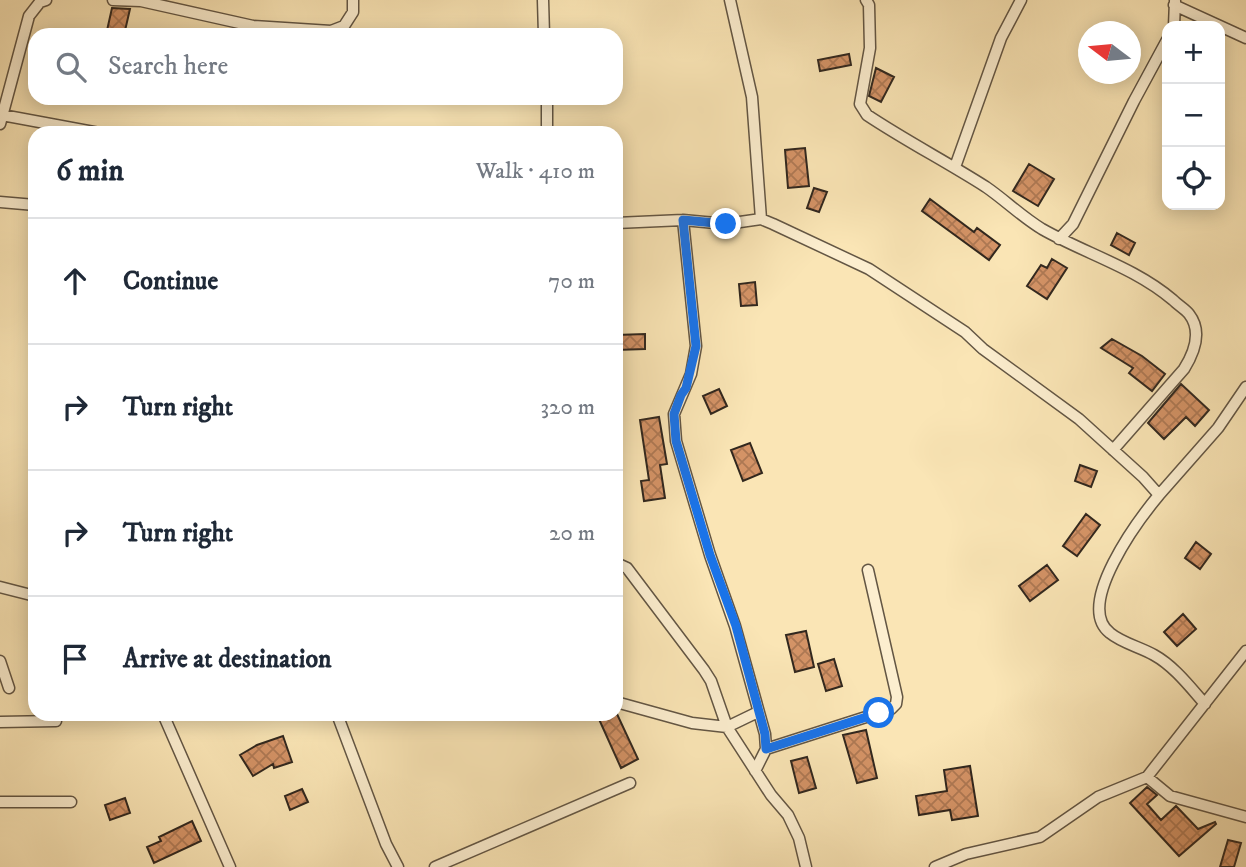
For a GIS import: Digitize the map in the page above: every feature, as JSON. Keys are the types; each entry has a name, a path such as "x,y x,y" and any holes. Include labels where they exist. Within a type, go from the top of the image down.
{"street":[{"path":"46,0 40,2 29,16 1,120 46,126"},
{"path":"113,0 141,1 253,26 284,28"},
{"path":"339,28 344,26 353,12 352,0"},
{"path":"543,0 544,28"},
{"path":"730,0 752,97 761,219"},
{"path":"866,0 869,5 870,48 860,107 867,115 955,167 1000,197 1034,225 1059,239 1122,266 1157,287 1189,314 1195,327 1193,354 1184,369 1113,450"},
{"path":"955,167 1001,38 1021,0"},
{"path":"1174,21 1175,3 1246,38"},
{"path":"1059,239 1073,224 1162,49"},
{"path":"547,105 547,126"},
{"path":"0,202 28,204"},
{"path":"623,223 683,220 726,224 761,219 869,269 944,318 1079,419 1159,495"},
{"path":"683,220 696,346 686,388 674,414 676,441 710,555 736,626 765,734 766,749 755,771"},
{"path":"1205,704 1188,684 1156,656 1109,633 1102,623 1101,594 1127,536 1218,428 1246,387"},
{"path":"623,566 705,670 727,727 788,815 799,838 806,867"},
{"path":"766,749 891,709 896,704 897,697 868,570"},
{"path":"0,587 28,594"},
{"path":"934,867 966,854 1041,837 1098,797 1147,777 1246,652"},
{"path":"0,661 9,688"},
{"path":"623,704 692,723 727,727 758,712"},
{"path":"0,722 56,721"},
{"path":"166,721 230,867"},
{"path":"340,721 386,844 398,867"},
{"path":"1147,777 1170,796 1246,817"},
{"path":"435,867 630,783"},
{"path":"0,802 71,802"}],"building":[{"path":"112,8 130,9 126,28 108,28"},
{"path":"849,54 851,65 820,71 818,60"},
{"path":"876,68 894,77 881,102 869,96"},
{"path":"805,148 809,186 788,188 785,150"},
{"path":"1029,164 1054,179 1038,206 1013,191"},
{"path":"814,188 827,192 819,212 807,208"},
{"path":"930,199 974,232 977,228 1000,245 989,260 922,211"},
{"path":"1117,233 1135,243 1129,255 1111,245"},
{"path":"1052,259 1067,268 1047,299 1027,286 1041,265 1047,268"},
{"path":"755,282 757,305 741,306 739,284"},
{"path":"645,334 645,349 623,350 623,335"},
{"path":"1112,339 1142,356 1165,374 1152,391 1129,373 1133,368 1101,348"},
{"path":"1181,384 1209,410 1195,426 1186,417 1164,439 1148,423"},
{"path":"719,389 727,406 711,414 703,396"},
{"path":"659,417 667,464 660,465 665,498 644,501 641,481 649,480 640,420"},
{"path":"750,443 762,473 743,481 731,450"},
{"path":"1080,465 1097,471 1091,487 1075,481"},
{"path":"1086,514 1100,525 1077,556 1063,546"},
{"path":"1196,542 1211,554 1200,569 1185,558"},
{"path":"1047,565 1058,580 1030,601 1019,586"},
{"path":"1183,614 1196,629 1177,646 1164,632"},
{"path":"806,631 814,667 795,672 786,635"},
{"path":"834,659 842,686 826,691 818,664"},
{"path":"600,721 620,721 638,759 621,768"},
{"path":"866,730 877,778 857,783 843,735"},
{"path":"283,736 292,762 274,768 273,764 253,776 240,755 257,745"},
{"path":"807,757 816,788 799,793 791,761"},
{"path":"970,766 978,816 952,820 950,810 919,815 916,796 947,791 944,770"},
{"path":"1147,787 1157,795 1147,804 1161,820 1176,806 1198,829 1215,822 1216,824 1179,856 1130,803"},
{"path":"302,789 308,802 290,810 285,796"},
{"path":"125,798 130,813 110,820 105,805"},
{"path":"192,821 201,841 154,863 147,847 161,841 159,837"},
{"path":"1228,840 1241,843 1234,867 1220,867"}],"route":[{"path":"726,224 683,220 696,346 686,388 676,406 674,424 676,441 710,555 736,626 765,734 766,749 879,713"}]}
